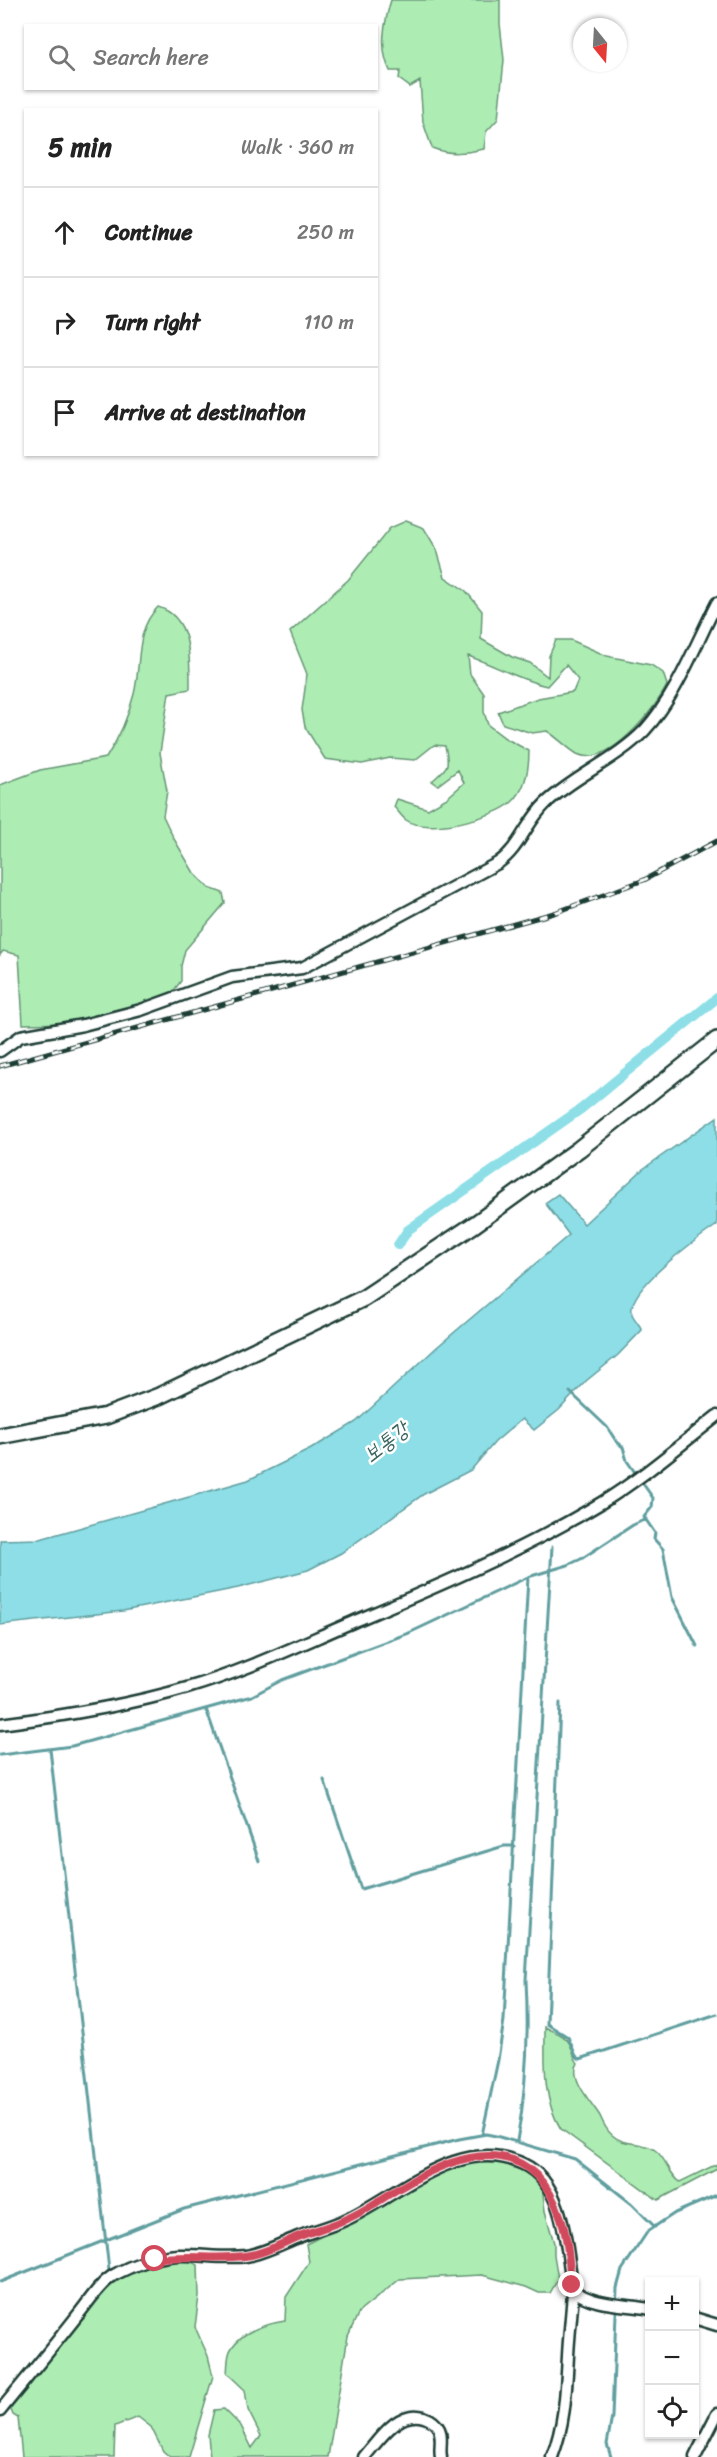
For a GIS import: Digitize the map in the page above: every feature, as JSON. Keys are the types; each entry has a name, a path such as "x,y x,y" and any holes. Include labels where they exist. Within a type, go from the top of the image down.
{"main road":[{"path":"0,1436 106,1416 159,1396 364,1298 475,1224 579,1149 717,1040"}],"street":[{"path":"0,1051 21,1036 83,1025 141,1010 232,978 302,968 498,863 510,855 532,820 546,803 627,746 662,709 717,603"},
{"path":"0,1724 114,1707 188,1688 260,1662 435,1587 601,1503 651,1469 717,1416"},
{"path":"0,2411 111,2277 155,2259 178,2255 246,2256 345,2220 405,2184 434,2170 465,2160 503,2156 525,2164 541,2178 551,2194 566,2235 573,2290 567,2389 563,2425 552,2457"},
{"path":"573,2290 580,2296 593,2301 645,2308"},
{"path":"699,2320 717,2325"},
{"path":"694,2457 717,2414"},
{"path":"364,2457 398,2420 416,2415 431,2420 439,2430 441,2457"}],"green space":[{"path":"391,0 500,0 504,60 498,119 486,132 484,149 457,153 432,148 423,122 420,81 410,87 399,79 400,71 390,71 387,62 384,36"},
{"path":"406,521 424,528 437,550 445,577 466,591 482,611 481,639 512,657 530,663 548,677 549,656 556,640 571,640 607,656 651,665 663,673 667,685 653,708 630,734 603,753 589,756 577,754 547,731 532,733 503,724 498,712 538,698 573,692 578,680 566,665 547,686 468,656 470,674 484,694 484,712 488,725 505,738 529,751 529,758 524,785 512,802 491,814 460,823 429,826 416,824 406,820 394,807 397,799 428,809 447,798 464,783 458,770 438,785 432,781 446,766 445,746 434,745 415,760 390,758 362,764 325,759 305,727 302,710 307,674 290,632 348,580 390,528"},
{"path":"158,607 169,612 183,630 190,665 190,689 169,693 160,753 167,791 163,816 194,873 209,888 223,893 225,903 185,950 181,966 181,981 172,993 152,1003 76,1023 23,1024 19,955 3,951 0,955 0,785 40,770 106,758 129,711 145,626"},
{"path":"545,2027 563,2036 569,2042 578,2063 576,2076 578,2083 612,2135 622,2141 645,2145 655,2150 680,2182 717,2164 717,2169 658,2200 561,2129 550,2105 548,2093 545,2067"},
{"path":"485,2161 509,2164 529,2171 542,2185 545,2211 554,2243 558,2279 550,2293 539,2293 526,2287 482,2275 400,2279 359,2312 348,2336 328,2457 210,2457 208,2435 214,2410 224,2409 241,2426 252,2448 261,2436 248,2410 245,2390 227,2373 229,2354 241,2337 262,2326 285,2321 286,2297 309,2262 306,2244 382,2206 417,2181 460,2166"},
{"path":"176,2259 187,2260 198,2265 199,2296 195,2327 208,2356 213,2376 189,2457 170,2457 163,2451 151,2427 138,2417 115,2426 114,2457 22,2457 18,2418 13,2415 9,2405 107,2285 126,2273"}],"water":[{"name":"보통강","path":"717,1117 717,1225 665,1265 640,1291 633,1304 632,1314 642,1330 618,1355 586,1381 559,1410 534,1430 522,1419 495,1442 471,1470 424,1494 341,1553 308,1570 238,1588 123,1611 0,1625 0,1540 40,1539 248,1480 311,1449 356,1422 437,1347 569,1235 545,1203 558,1194 584,1224 643,1169"}],"waterway":[{"path":"398,1245 408,1230 581,1109 717,998"},
{"path":"570,1392 607,1427 623,1447 627,1461 653,1498 652,1507 644,1517 655,1533 654,1539 663,1549 672,1597 697,1646"},
{"path":"0,1755 72,1746 252,1696 282,1680 409,1633 528,1577 568,1565 646,1519"},
{"path":"517,2141 526,2061 526,1980 552,1547"},
{"path":"482,2135 504,2020 528,1577"},
{"path":"560,1703 547,2024 568,2037 576,2056 580,2059 717,2014"},
{"path":"206,1709 259,1861"},
{"path":"50,1749 109,2270"},
{"path":"324,1780 361,1889 504,1846 515,1846"},
{"path":"0,2282 184,2209 486,2134 575,2159 632,2204 655,2227"},
{"path":"611,2457 607,2444 612,2417 617,2288 622,2270 648,2231 675,2213 717,2195"}],"railway":[{"path":"0,1066 554,913 644,880 717,841"}],"route":[{"path":"155,2259 178,2255 246,2256 345,2220 405,2184 434,2170 465,2160 503,2156 525,2164 546,2184 561,2216 566,2235 572,2285"}]}
